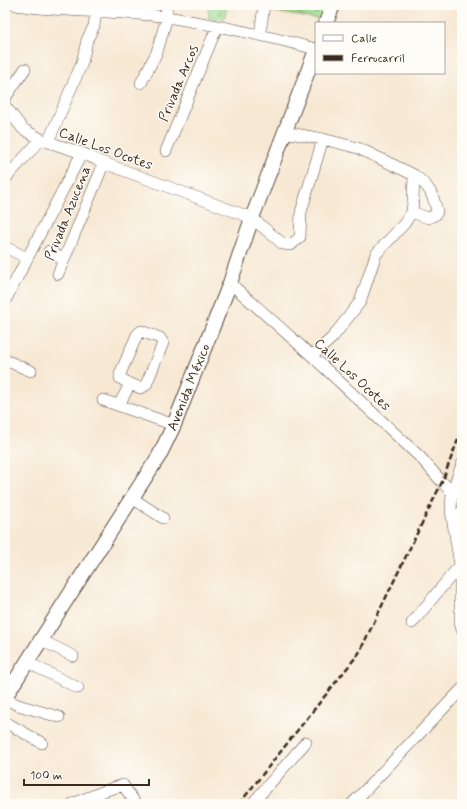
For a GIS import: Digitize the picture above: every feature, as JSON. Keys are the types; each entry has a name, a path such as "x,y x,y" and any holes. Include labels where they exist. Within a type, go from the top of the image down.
{"main road":[{"path":"326,22 333,5"},
{"name":"Avenida México","path":"5,698 159,456 174,425 230,283 252,218 315,52"}],"street":[{"path":"16,5 58,8 119,9 260,34 315,49"},
{"path":"141,83 157,52 167,17 166,5"},
{"path":"260,34 264,5"},
{"path":"5,179 45,141 67,99 82,62 87,40 94,26 96,9"},
{"name":"Privada Arcos","path":"166,151 217,26"},
{"path":"5,98 25,69"},
{"name":"Calle Los Ocotes","path":"5,106 23,129 45,141 82,153 252,218 283,244 291,245 300,237 301,212 324,139"},
{"path":"284,132 324,139 358,148 414,176 430,190 437,212 435,215 428,218 412,212"},
{"path":"5,301 82,153"},
{"name":"Privada Azucena","path":"58,274 104,162"},
{"path":"312,356 332,338 360,302 376,254 404,224 412,212 414,176"},
{"path":"5,247 27,258"},
{"path":"49,251 64,260"},
{"name":"Calle Los Ocotes","path":"230,283 312,356 421,458 442,482 457,492"},
{"path":"141,331 160,338 163,343 146,384 142,388 130,384 120,378 120,374 137,334 141,331"},
{"path":"7,362 31,371"},
{"path":"119,405 130,384"},
{"path":"103,400 174,425"},
{"path":"462,464 457,492 450,511 461,564 460,622 462,630"},
{"path":"132,498 163,518"},
{"path":"452,523 462,511"},
{"path":"412,623 461,564"},
{"path":"41,640 72,656"},
{"path":"27,662 78,688"},
{"path":"352,804 460,691"},
{"path":"5,698 18,705 59,718"},
{"path":"5,722 42,743"},
{"path":"252,804 306,742"},
{"path":"72,804 123,785 136,804"}],"green space":[{"path":"208,5 227,5 224,20 209,18"},
{"path":"237,5 327,5 322,20"}],"railway":[{"path":"239,804 359,653 442,482 462,429"}]}
